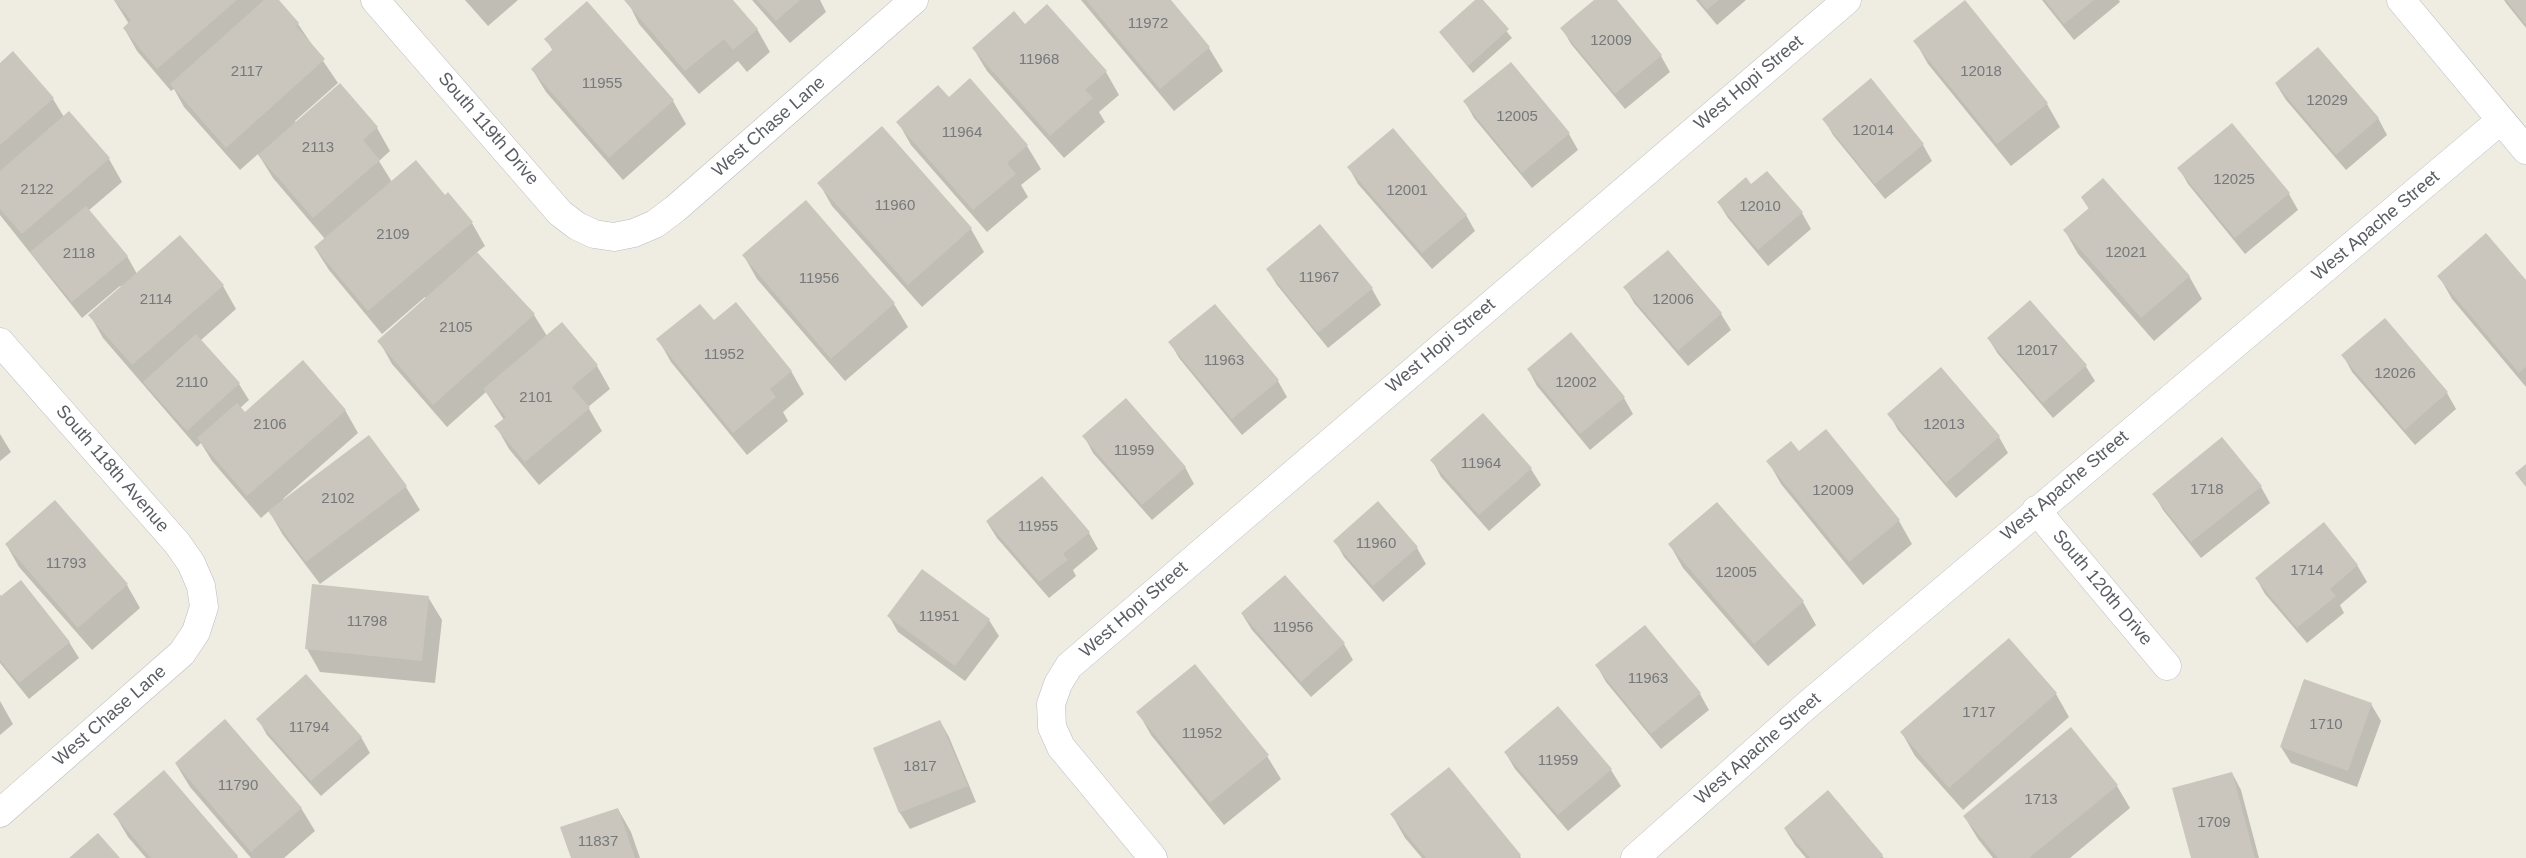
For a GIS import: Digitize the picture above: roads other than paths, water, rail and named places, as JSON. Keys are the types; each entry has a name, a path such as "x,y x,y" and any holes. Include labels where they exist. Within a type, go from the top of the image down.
{"street":[{"name":"South 119th Drive","path":"375,0 560,213 576,226 594,234 614,237"},
{"name":"West Chase Lane","path":"614,237 634,233 655,224 675,209 914,0"},
{"name":"West Hopi Street","path":"1153,858 1061,746 1052,727 1051,704 1058,684 1065,672 1084,652 1847,0"},
{"path":"2401,0 2526,150"},
{"name":"West Apache Street","path":"1635,858 1806,706 2036,510 2501,120"},
{"name":"South 118th Avenue","path":"0,342 177,543 191,563 201,586 204,607"},
{"name":"South 120th Drive","path":"2036,510 2167,666"},
{"name":"West Chase Lane","path":"0,813 182,653 196,632 204,607"}]}
